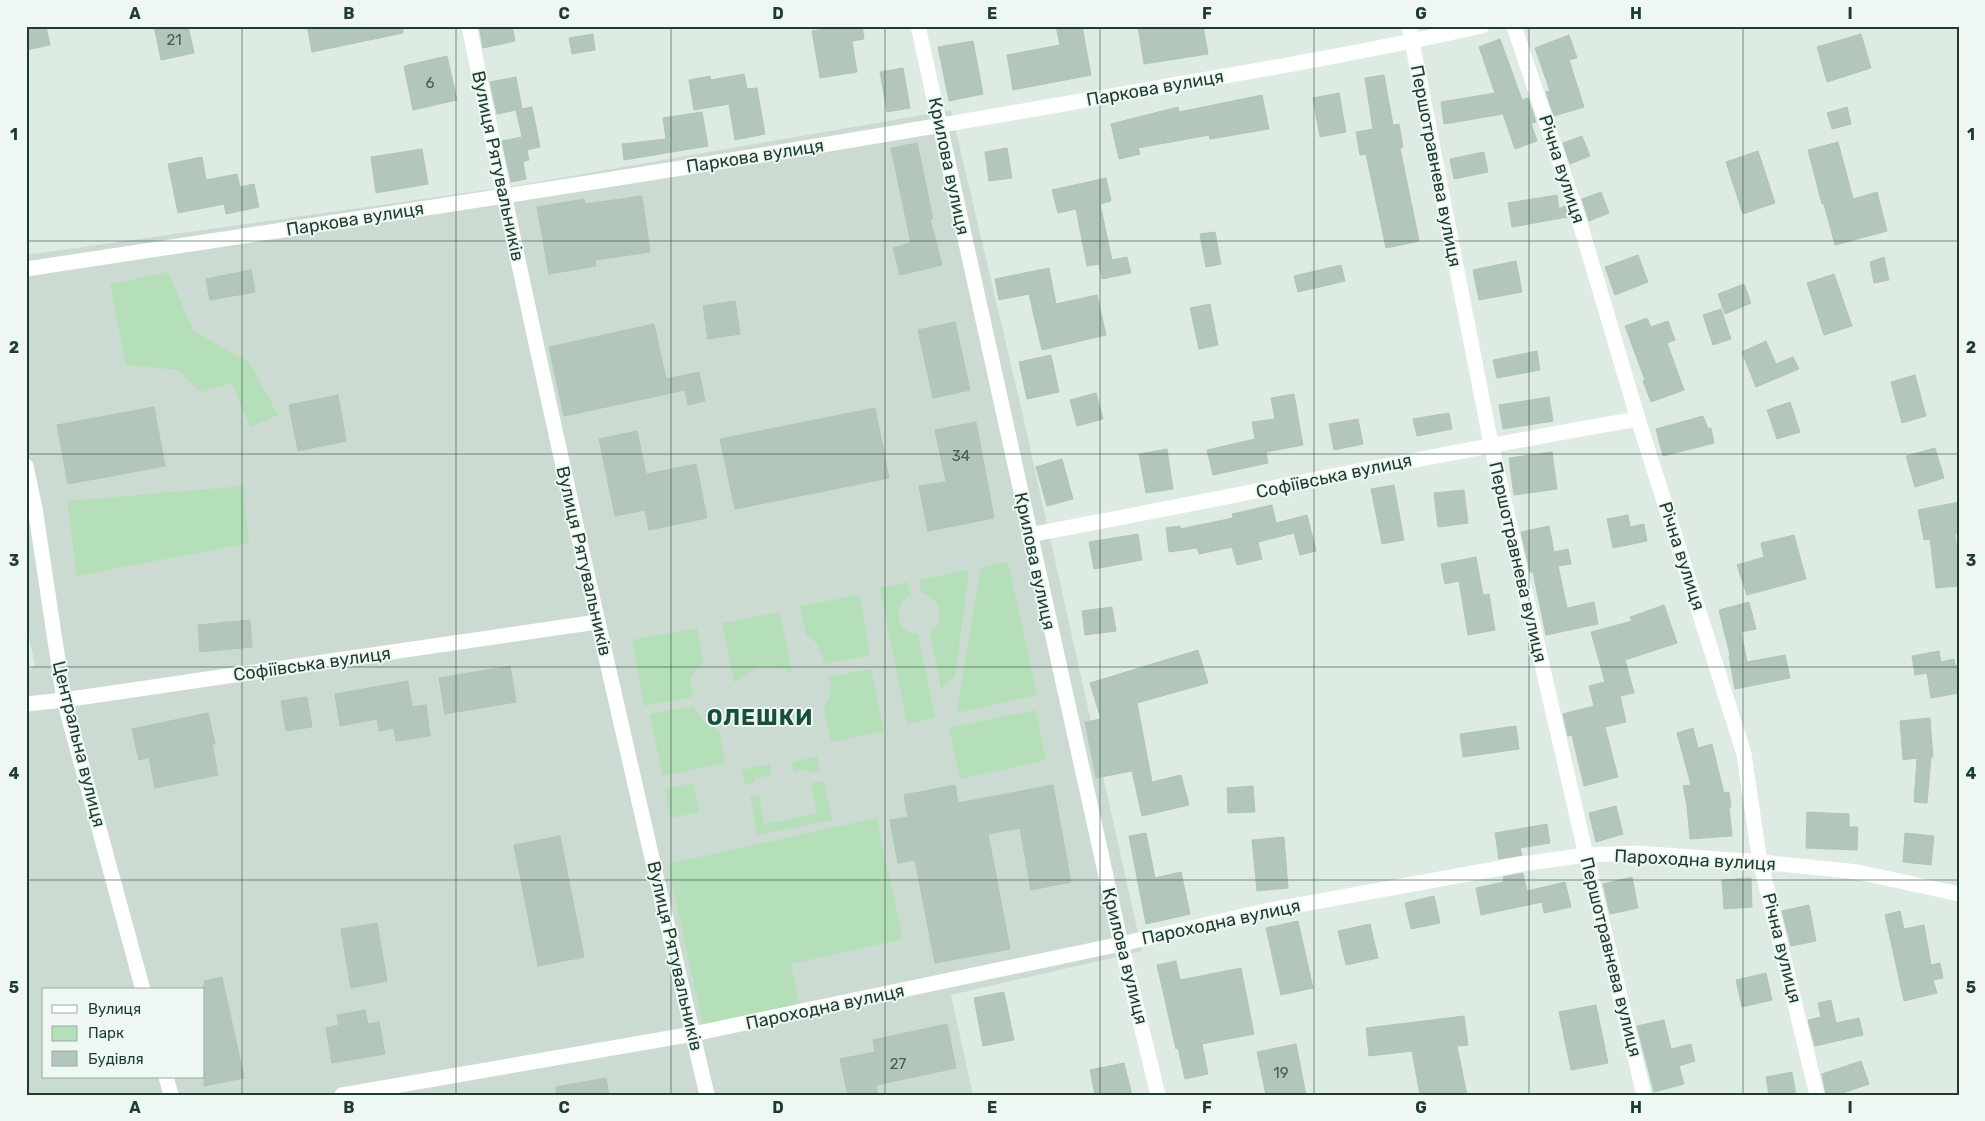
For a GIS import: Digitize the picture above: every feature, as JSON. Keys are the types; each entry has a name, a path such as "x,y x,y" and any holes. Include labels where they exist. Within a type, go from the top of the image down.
{"street":[{"name":"Вулиця Рятувальників","path":"469,26 597,622 707,1095"},
{"name":"Крилова вулиця","path":"918,26 1029,535 1121,944 1158,1095"},
{"name":"Першотравнева вулиця","path":"1409,26 1491,444 1586,855 1644,1095"},
{"name":"Паркова вулиця","path":"26,269 504,196 940,126 1412,42 1482,26"},
{"name":"Річна вулиця","path":"1514,26 1579,220 1638,419 1744,754 1761,862 1818,1095"},
{"name":"Софіївська вулиця","path":"1029,535 1257,492 1491,444 1638,419"},
{"name":"Центральна вулиця","path":"26,466 35,508 64,700 142,988"},
{"name":"Софіївська вулиця","path":"26,704 597,622"},
{"name":"Пароходна вулиця","path":"342,1095 693,1034 1121,944 1264,911 1522,864 1586,855 1636,853 1761,862 1858,872 1959,894"},
{"path":"166,1078 171,1095"}],"shaded area":[{"path":"951,110 1023,416 1142,951 951,995 973,1095 26,1095 26,673 35,665 26,622 26,255 508,187"}],"green space":[{"path":"168,272 193,331 249,362 278,415 250,427 232,383 201,392 178,370 126,365 110,284"},
{"path":"243,486 249,543 77,576 67,501"},
{"path":"1008,562 1037,695 956,713 981,568"},
{"path":"969,570 955,677 941,688 930,632 938,621 939,610 933,599 921,593 919,580"},
{"path":"907,582 910,595 900,605 899,618 905,629 918,635 935,718 907,724 880,588"},
{"path":"859,595 870,655 824,664 818,647 806,635 800,606"},
{"path":"780,612 792,673 775,667 761,667 749,672 734,683 722,623"},
{"path":"697,628 703,662 690,678 693,697 644,706 632,640"},
{"path":"871,669 884,731 831,742 824,707 830,693 829,677"},
{"path":"693,706 706,724 719,730 725,763 662,776 650,714"},
{"path":"1035,710 1046,760 960,779 949,728"},
{"path":"817,756 820,770 809,773 806,769 794,772 792,762"},
{"path":"770,764 772,775 754,779 754,783 745,785 742,770"},
{"path":"824,781 832,820 757,835 750,796 759,795 764,824 817,814 811,783"},
{"path":"693,783 699,812 671,818 665,789"},
{"path":"876,818 903,939 791,964 799,1004 703,1025 668,864"}],"building":[{"path":"26,26 46,26 50,45 26,50"},
{"path":"154,26 188,26 194,53 161,60"},
{"path":"307,26 403,26 403,33 312,52"},
{"path":"479,26 512,26 515,41 483,48"},
{"path":"843,26 862,26 864,39 852,41 857,72 820,78 812,31"},
{"path":"1056,26 1082,26 1091,75 1013,90 1007,55 1060,45"},
{"path":"1138,26 1203,26 1208,54 1144,64"},
{"path":"593,34 595,50 572,54 569,38"},
{"path":"1861,34 1871,68 1827,82 1817,47"},
{"path":"1569,35 1577,58 1569,60 1584,107 1554,116 1546,92 1550,91 1535,48"},
{"path":"1500,39 1522,100 1528,98 1536,122 1531,123 1537,141 1515,149 1503,114 1444,124 1441,102 1495,93 1479,47"},
{"path":"973,41 983,94 949,101 938,47"},
{"path":"447,56 457,100 413,110 404,66"},
{"path":"903,68 910,108 887,112 880,72"},
{"path":"744,74 747,89 757,88 765,134 735,140 729,104 694,110 689,80 710,76 711,80"},
{"path":"1384,75 1393,125 1399,124 1403,147 1400,148 1419,241 1386,248 1366,154 1360,155 1356,132 1373,129 1365,78"},
{"path":"516,77 522,109 532,107 540,147 527,150 529,160 523,162 526,179 511,182 502,141 522,137 516,110 497,114 490,82"},
{"path":"1339,93 1346,132 1320,137 1313,98"},
{"path":"1262,95 1269,129 1210,139 1209,135 1138,148 1140,154 1119,159 1111,124 1178,107 1179,112"},
{"path":"1847,107 1851,124 1832,129 1827,113"},
{"path":"702,112 708,146 624,160 622,144 666,139 663,118"},
{"path":"1582,136 1590,156 1570,164 1563,143"},
{"path":"1838,142 1853,199 1877,192 1887,231 1835,245 1808,150"},
{"path":"917,143 933,219 930,219 942,265 900,275 893,248 911,243 891,148"},
{"path":"1007,148 1012,178 989,181 985,152"},
{"path":"422,149 428,184 376,193 371,157"},
{"path":"1758,151 1775,203 1743,214 1726,162"},
{"path":"1484,152 1488,172 1454,179 1450,159"},
{"path":"202,157 206,180 237,174 240,187 254,184 259,207 226,214 224,204 178,213 168,164"},
{"path":"1106,178 1111,201 1100,204 1112,260 1127,257 1131,273 1102,279 1099,264 1087,266 1076,209 1058,213 1052,190"},
{"path":"1601,192 1609,213 1589,221 1582,199"},
{"path":"1557,195 1559,209 1565,206 1568,217 1512,227 1508,203"},
{"path":"642,196 650,252 595,260 596,266 549,274 537,207 584,199 585,204"},
{"path":"1215,232 1221,264 1206,267 1200,234"},
{"path":"1638,255 1648,282 1615,295 1605,267"},
{"path":"1884,257 1889,280 1874,283 1870,262"},
{"path":"1516,261 1522,292 1479,300 1473,270"},
{"path":"1341,265 1345,281 1298,292 1294,276"},
{"path":"1049,268 1056,304 1097,295 1106,335 1042,350 1029,294 999,300 995,279"},
{"path":"251,270 255,292 210,300 206,279"},
{"path":"1834,274 1852,326 1824,335 1807,283"},
{"path":"1744,284 1751,303 1725,314 1718,294"},
{"path":"735,301 740,334 708,339 703,306"},
{"path":"1210,304 1218,345 1199,349 1190,308"},
{"path":"1721,309 1731,339 1713,345 1703,315"},
{"path":"1647,318 1651,327 1668,321 1675,340 1667,343 1684,390 1651,402 1625,326"},
{"path":"955,322 970,390 933,398 918,330"},
{"path":"654,324 666,379 699,372 705,401 688,405 685,390 564,416 549,347"},
{"path":"1766,341 1776,364 1793,357 1799,369 1756,387 1742,352"},
{"path":"1537,351 1540,370 1497,378 1493,360"},
{"path":"1051,355 1059,392 1027,399 1019,362"},
{"path":"1915,375 1926,416 1902,423 1891,382"},
{"path":"1096,393 1103,419 1077,426 1070,400"},
{"path":"1294,394 1303,445 1266,452 1268,463 1213,475 1207,450 1255,439 1252,422 1275,419 1271,398"},
{"path":"338,395 346,441 298,451 289,405"},
{"path":"1549,397 1553,421 1503,429 1499,405"},
{"path":"1790,402 1800,432 1777,439 1767,410"},
{"path":"154,407 165,466 68,484 57,425"},
{"path":"875,408 889,478 735,509 720,439"},
{"path":"1449,413 1452,429 1417,436 1413,419"},
{"path":"1703,416 1708,429 1711,428 1714,443 1663,456 1656,429"},
{"path":"1358,419 1363,444 1334,450 1329,424"},
{"path":"976,422 994,518 928,531 919,486 946,482 935,430"},
{"path":"637,431 646,474 696,464 707,518 649,530 645,510 615,516 599,439"},
{"path":"1935,448 1944,478 1915,487 1906,456"},
{"path":"1167,449 1173,489 1146,493 1139,454"},
{"path":"1552,452 1557,489 1514,495 1509,458"},
{"path":"1062,459 1073,499 1047,506 1036,467"},
{"path":"1394,485 1404,540 1382,544 1371,489"},
{"path":"1464,490 1468,523 1438,527 1434,493"},
{"path":"1959,502 1959,533 1955,534 1959,586 1936,588 1930,539 1924,540 1918,510"},
{"path":"1272,505 1276,523 1307,515 1316,551 1300,555 1294,533 1258,542 1262,559 1237,565 1232,547 1199,554 1197,548 1169,552 1166,528 1180,526 1180,529 1233,518 1232,514"},
{"path":"1628,515 1630,527 1644,524 1647,541 1613,548 1607,519"},
{"path":"1549,526 1554,552 1568,549 1571,564 1558,566 1567,608 1594,602 1598,624 1546,635 1533,572 1530,572 1521,532"},
{"path":"1138,534 1142,560 1094,569 1089,542"},
{"path":"1794,535 1806,579 1747,595 1737,565 1764,557 1761,543"},
{"path":"1476,557 1483,595 1489,594 1495,630 1468,635 1459,581 1445,584 1441,564"},
{"path":"1749,602 1756,629 1741,632 1747,662 1785,655 1790,678 1735,689 1730,655 1719,610"},
{"path":"1664,605 1677,643 1625,660 1634,693 1620,696 1626,722 1605,727 1618,777 1584,786 1572,735 1568,736 1563,714 1594,706 1589,686 1605,682 1591,632 1632,621 1630,617"},
{"path":"1112,607 1116,631 1085,635 1082,611"},
{"path":"250,620 252,647 200,652 198,625"},
{"path":"1198,650 1208,683 1137,703 1152,782 1181,775 1189,805 1142,816 1132,771 1096,778 1085,722 1101,719 1090,683"},
{"path":"1939,651 1941,662 1954,659 1955,666 1959,665 1959,693 1931,698 1927,673 1915,675 1912,656"},
{"path":"510,666 516,702 445,714 439,678"},
{"path":"408,681 412,707 426,705 430,736 396,741 394,728 379,731 377,719 340,726 335,694"},
{"path":"307,697 312,727 286,731 281,701"},
{"path":"208,713 215,744 212,744 218,775 155,788 149,757 139,760 132,729"},
{"path":"1930,718 1933,757 1931,757 1927,803 1914,802 1917,758 1903,760 1900,721"},
{"path":"1516,726 1519,749 1463,757 1460,734"},
{"path":"1693,728 1698,748 1712,744 1724,793 1729,792 1732,836 1690,839 1683,786 1691,785 1677,733"},
{"path":"955,785 958,803 1053,785 1071,882 1031,890 1020,828 988,834 1010,949 935,963 915,860 898,863 890,820 908,817 904,795"},
{"path":"1253,786 1255,812 1228,813 1227,788"},
{"path":"1616,806 1623,834 1596,842 1589,813"},
{"path":"1807,812 1849,814 1849,827 1858,827 1857,850 1806,848"},
{"path":"1547,824 1550,843 1520,848 1522,855 1499,859 1495,833"},
{"path":"1146,833 1155,878 1181,872 1190,914 1146,924 1129,836"},
{"path":"1905,833 1934,836 1931,865 1903,862"},
{"path":"560,836 584,957 538,966 514,845"},
{"path":"1284,837 1288,888 1257,891 1252,840"},
{"path":"1523,873 1527,891 1565,882 1571,907 1544,913 1542,902 1481,915 1476,888 1504,882 1503,877"},
{"path":"1632,877 1638,908 1610,914 1603,884"},
{"path":"1751,878 1752,907 1724,909 1722,880"},
{"path":"1434,896 1440,923 1411,929 1405,903"},
{"path":"1809,905 1816,941 1791,946 1782,911"},
{"path":"1900,911 1904,929 1924,925 1931,965 1940,963 1943,978 1933,980 1937,993 1904,1001 1885,915"},
{"path":"1298,921 1313,988 1281,995 1266,928"},
{"path":"377,923 387,981 351,988 341,929"},
{"path":"1370,924 1378,958 1346,965 1338,931"},
{"path":"1176,961 1180,980 1241,968 1254,1034 1202,1044 1208,1074 1185,1079 1178,1048 1176,1049 1157,965"},
{"path":"1766,973 1772,1000 1742,1007 1736,980"},
{"path":"222,977 244,1078 204,1086 205,988 204,981"},
{"path":"1004,992 1014,1040 983,1046 974,998"},
{"path":"1831,1000 1836,1023 1859,1018 1863,1035 1815,1046 1808,1020 1821,1017 1818,1003"},
{"path":"1596,1005 1608,1063 1571,1070 1559,1012"},
{"path":"365,1010 368,1024 379,1022 385,1054 332,1063 326,1028 339,1025 337,1015"},
{"path":"1464,1016 1468,1045 1457,1046 1467,1095 1420,1095 1412,1051 1369,1056 1366,1028"},
{"path":"1664,1020 1671,1049 1691,1044 1695,1061 1679,1066 1684,1084 1654,1092 1637,1026"},
{"path":"947,1024 956,1068 876,1085 878,1095 848,1095 840,1059 875,1052 873,1040"},
{"path":"1296,1044 1306,1095 1266,1095 1257,1052"},
{"path":"1861,1061 1869,1084 1837,1095 1826,1095 1822,1074"},
{"path":"1124,1063 1132,1095 1095,1095 1090,1070"},
{"path":"1792,1072 1796,1095 1769,1095 1766,1077"},
{"path":"606,1078 609,1095 556,1095 556,1087"}],"district":[{"name":"ОЛЕШКИ","path":"760,717"}]}
